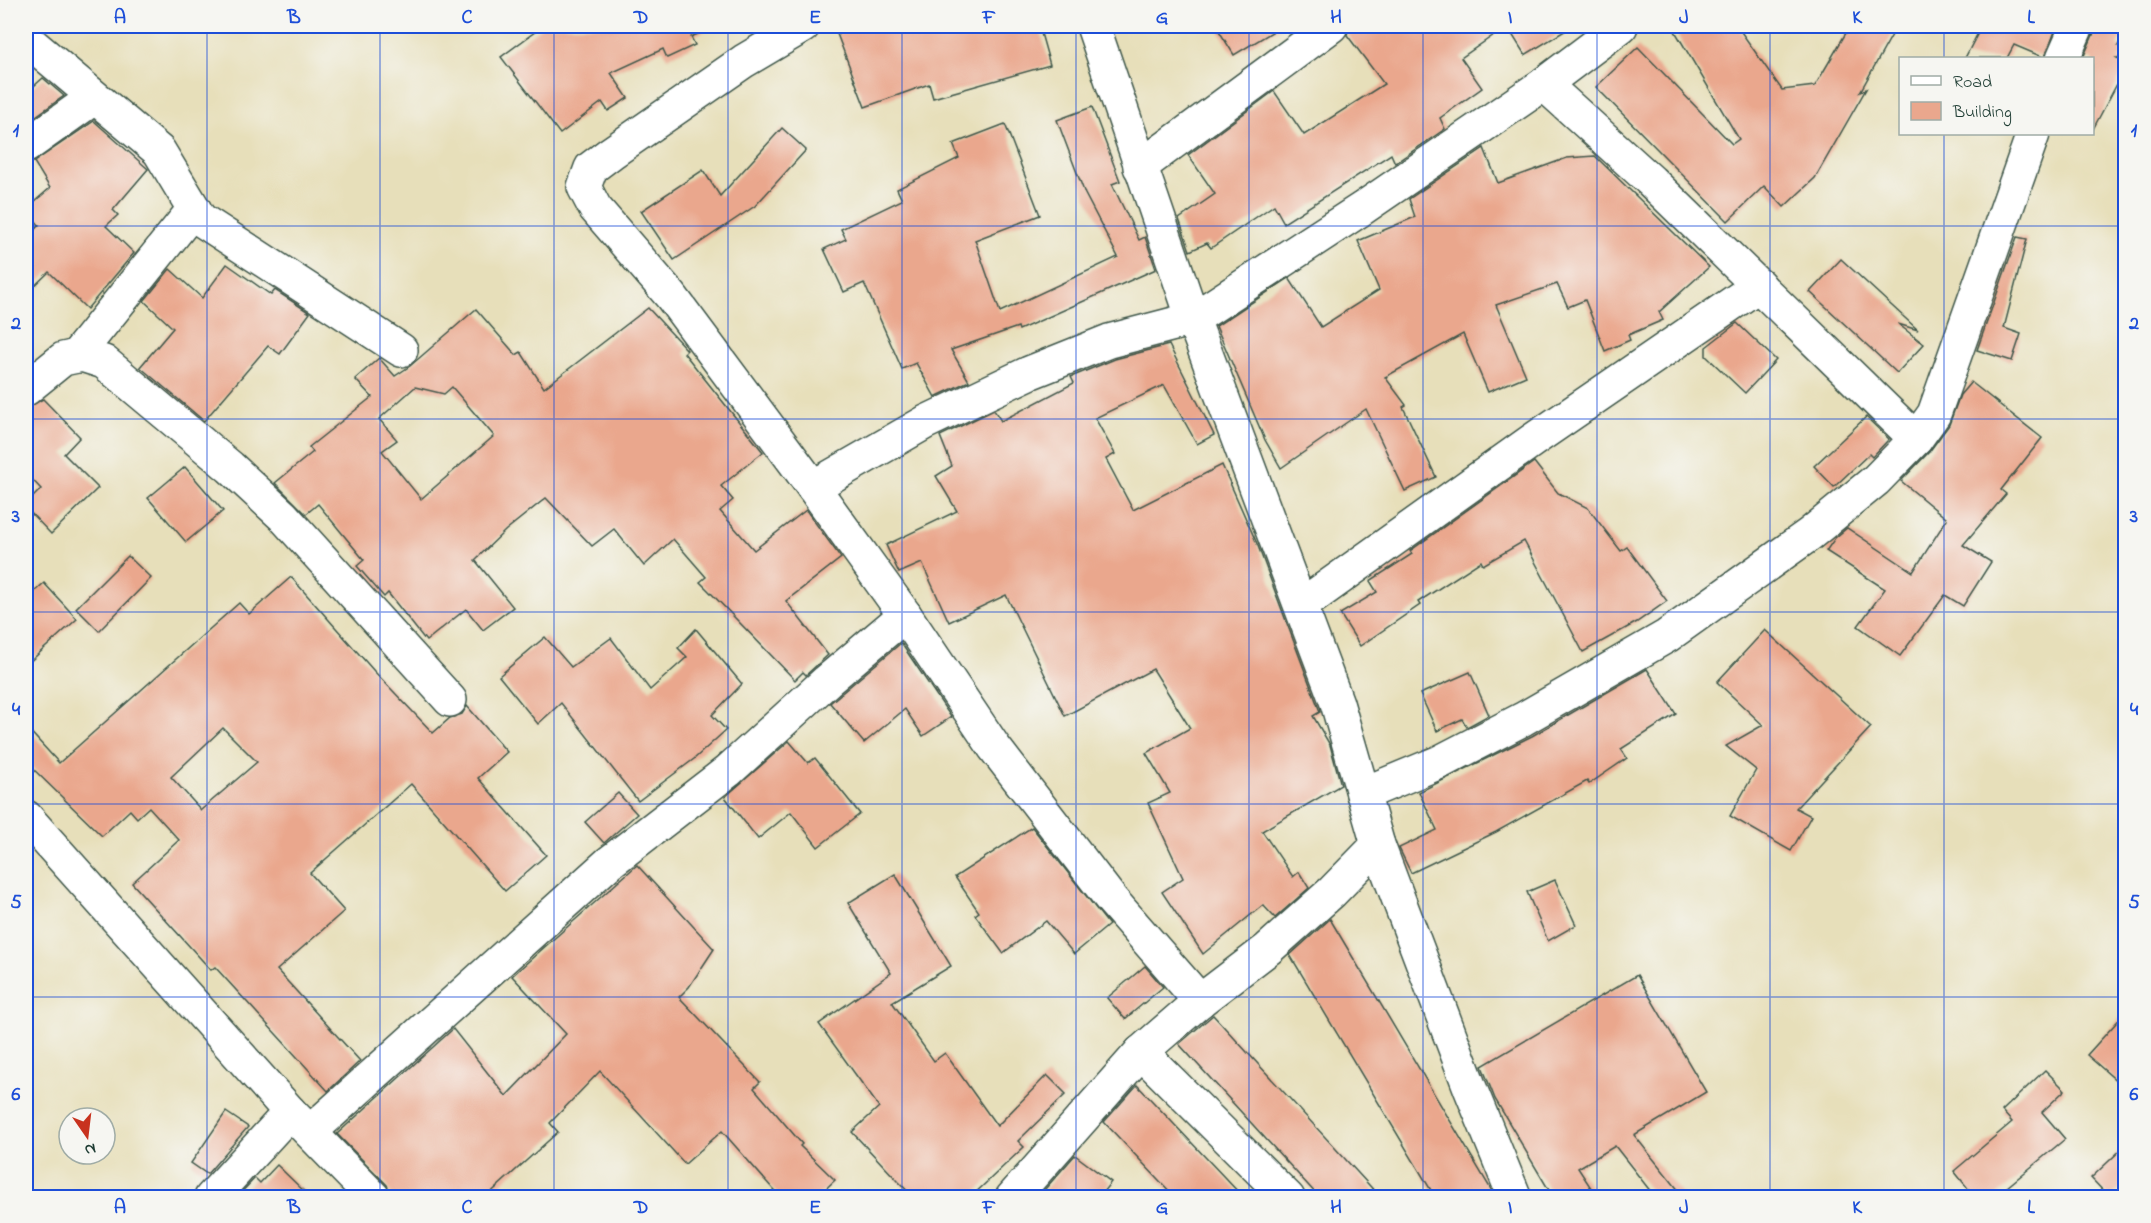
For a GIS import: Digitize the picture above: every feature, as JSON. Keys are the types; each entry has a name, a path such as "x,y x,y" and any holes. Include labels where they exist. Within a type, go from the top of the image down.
{"street":[{"path":"803,26 744,61 611,153 591,168 584,187 595,207 671,296 813,487 905,615 994,747 1111,899 1200,1001"},
{"path":"1093,26 1193,319 1302,604 1337,703 1378,845 1470,1088 1515,1197"},
{"path":"1140,167 1331,26"},
{"path":"813,487 926,422 1029,373 1109,341 1193,319 1363,208 1544,84 1621,26"},
{"path":"2063,57 2077,26"},
{"path":"26,39 159,151 200,219 401,350"},
{"path":"1544,84 1759,285 1916,439"},
{"path":"26,146 85,104"},
{"path":"1363,794 1450,757 1523,719 1667,636 1810,534 1876,480 1916,439 1934,414 2033,135"},
{"path":"76,356 194,209"},
{"path":"1302,604 1533,440 1759,285"},
{"path":"26,389 63,359 82,355 105,362 230,467 283,516 450,700"},
{"path":"211,1197 610,862 728,771 827,681 905,615"},
{"path":"27,822 301,1121 374,1197"},
{"path":"1012,1197 1141,1052 1200,1001 1268,950 1332,892 1378,845"},
{"path":"1141,1052 1288,1197"}],"building":[{"path":"543,26 716,26 691,37 695,45 667,58 663,49 611,73 628,98 608,111 602,102 560,134 501,57"},
{"path":"834,26 1039,26 1050,65 933,98 929,84 865,107"},
{"path":"1216,26 1282,26 1234,55"},
{"path":"1349,26 1507,26 1461,58 1482,88 1440,118 1445,129 1395,163 1391,154 1284,223 1274,205 1211,248 1207,243 1190,251 1179,219 1215,194 1188,155 1274,91 1304,135 1384,84 1347,35"},
{"path":"1507,26 1573,26 1525,55"},
{"path":"1672,26 1737,26 1782,90 1815,86 1850,26 1897,26 1860,92 1866,89 1815,178 1784,207 1764,186 1728,221 1596,87 1638,47 1732,144 1739,139"},
{"path":"1973,26 2057,26 2045,57 2014,45 2008,57 1966,57 1980,29"},
{"path":"2097,26 2104,26 2123,35 2118,46 2126,50 2126,58 2117,58 2126,63 2126,67 2094,127 2094,57 2083,57"},
{"path":"43,78 64,96 26,123 26,93"},
{"path":"1092,107 1120,181 1112,184 1139,240 1145,237 1156,269 1019,330 1018,327 951,350 969,381 935,397 916,363 902,369 864,283 844,292 824,249 846,239 841,229 902,200 897,189 959,158 953,144 1005,124 1040,215 975,240 1000,312 1118,257 1085,194 1057,120"},
{"path":"94,121 148,169 113,210 118,215 106,226 134,253 87,309 49,272 26,294 26,239 39,225 26,209 50,188 34,162"},
{"path":"782,128 806,150 755,206 674,260 641,211 703,170 720,196"},
{"path":"1484,148 1498,183 1567,158 1595,156 1709,267 1659,312 1663,320 1628,335 1630,340 1605,351 1585,300 1568,307 1557,284 1496,305 1526,376 1488,392 1463,334 1385,377 1406,405 1403,407 1436,477 1405,491 1366,409 1281,468 1265,440 1216,326 1289,278 1321,327 1379,290 1358,241 1415,217 1409,199"},
{"path":"2017,237 2027,239 2004,328 2021,334 2012,361 1977,350"},
{"path":"1841,259 1918,330 1898,324 1924,344 1897,373 1810,292"},
{"path":"227,264 271,295 275,290 310,313 280,354 268,346 204,421 140,367 173,328 144,301 170,269 202,298"},
{"path":"648,308 687,350 684,353 763,452 721,486 733,500 720,511 754,550 806,510 841,558 786,601 828,655 806,675 803,672 795,680 700,582 706,577 673,539 644,566 614,529 592,546 546,498 506,530 475,560 513,607 483,630 466,609 426,641 388,593 384,597 357,566 364,560 318,504 306,514 275,483 313,452 309,447 372,397 355,379 379,358 395,376 410,366 476,309 516,355 521,352 544,388","holes":["415,387 444,394 452,387 494,436 421,499 382,451 397,440 379,419"]},
{"path":"1737,323 1776,360 1745,393 1706,356 1706,347"},
{"path":"1169,345 1214,435 1197,444 1164,385 1095,418 1115,454 1106,459 1133,510 1222,465 1258,546 1319,709 1320,712 1313,716 1330,745 1341,785 1262,831 1293,877 1299,872 1309,888 1275,918 1263,905 1203,954 1162,892 1183,878 1148,803 1170,793 1146,753 1190,728 1153,669 1065,716 1006,595 949,622 922,563 899,573 886,545 957,511 936,476 952,466 940,436 994,410 1001,421 1074,383 1071,377 1115,359"},
{"path":"1971,382 2042,438 2001,490 2006,494 1963,545 1991,562 1963,606 1945,595 1900,656 1858,626 1885,589 1826,551 1835,538 1847,528 1913,572 1947,519 1901,481 1929,452 1949,425 1960,395"},
{"path":"43,399 80,437 64,454 98,488 51,534 26,508 26,504 41,489 26,473 26,408"},
{"path":"1866,417 1889,439 1872,457 1869,454 1834,487 1814,466"},
{"path":"1534,462 1558,493 1588,508 1621,551 1627,547 1667,601 1637,622 1583,652 1524,541 1483,565 1481,561 1418,602 1420,605 1360,646 1340,614 1377,592 1370,581 1412,554 1410,551"},
{"path":"185,467 223,511 186,542 148,498"},
{"path":"128,556 151,578 99,631 76,608"},
{"path":"291,577 374,671 433,733 450,718 462,714 467,706 507,752 478,778 546,855 505,891 411,784 310,873 344,911 277,970 360,1061 328,1091 215,967 211,970 132,883 179,840 149,807 137,818 130,810 102,836 26,762 26,727 59,763 239,603 249,614","holes":["223,728 257,762 201,810 171,777"]},
{"path":"44,583 77,619 26,665 26,599"},
{"path":"696,629 742,684 712,715 726,730 694,759 638,801 561,703 538,724 499,676 545,637 571,667 611,638 650,690 687,657 678,648"},
{"path":"1765,630 1871,727 1796,808 1811,816 1791,851 1730,816 1756,770 1726,746 1763,725 1717,682"},
{"path":"901,643 951,717 923,736 905,709 864,743 830,703"},
{"path":"1647,669 1676,714 1621,749 1627,758 1589,784 1587,781 1496,832 1411,873 1399,848 1437,830 1419,792 1532,736"},
{"path":"1470,672 1489,715 1467,727 1462,719 1437,731 1420,694"},
{"path":"789,741 808,763 815,758 860,814 818,847 791,812 758,839 725,797"},
{"path":"618,793 637,814 604,843 585,822"},
{"path":"1032,827 1109,925 1074,954 1046,921 1003,953 975,915 979,912 955,877"},
{"path":"637,865 714,949 689,987 679,997 760,1082 754,1088 802,1144 800,1146 835,1180 817,1197 780,1197 722,1131 685,1164 600,1071 550,1123 558,1132 486,1197 392,1197 387,1185 337,1134 453,1029 506,1096 566,1034 512,976"},
{"path":"895,874 951,966 892,1002 934,1061 945,1053 997,1126 1047,1075 1066,1094 1018,1141 1024,1147 971,1197 913,1197 852,1132 879,1107 819,1024 891,973 848,903"},
{"path":"1555,880 1576,925 1548,941 1527,892"},
{"path":"1330,919 1495,1197 1435,1197 1290,955"},
{"path":"1145,966 1163,987 1125,1019 1107,998"},
{"path":"1637,975 1706,1092 1634,1135 1684,1197 1655,1197 1615,1146 1578,1168 1597,1197 1553,1197 1495,1099 1482,1066"},
{"path":"2126,1012 2126,1089 2087,1055"},
{"path":"1213,1015 1380,1197 1319,1197 1179,1044"},
{"path":"2045,1070 2065,1090 2042,1112 2065,1139 1995,1197 1975,1197 1954,1171 2012,1122 2002,1111"},
{"path":"1137,1085 1243,1197 1175,1197 1104,1122"},
{"path":"226,1112 248,1127 207,1174 191,1163"},
{"path":"2126,1145 2126,1185 2109,1197 2091,1178"},
{"path":"1075,1155 1111,1182 1099,1197 1038,1197"},
{"path":"277,1165 310,1197 237,1197 255,1178 260,1183"}]}
